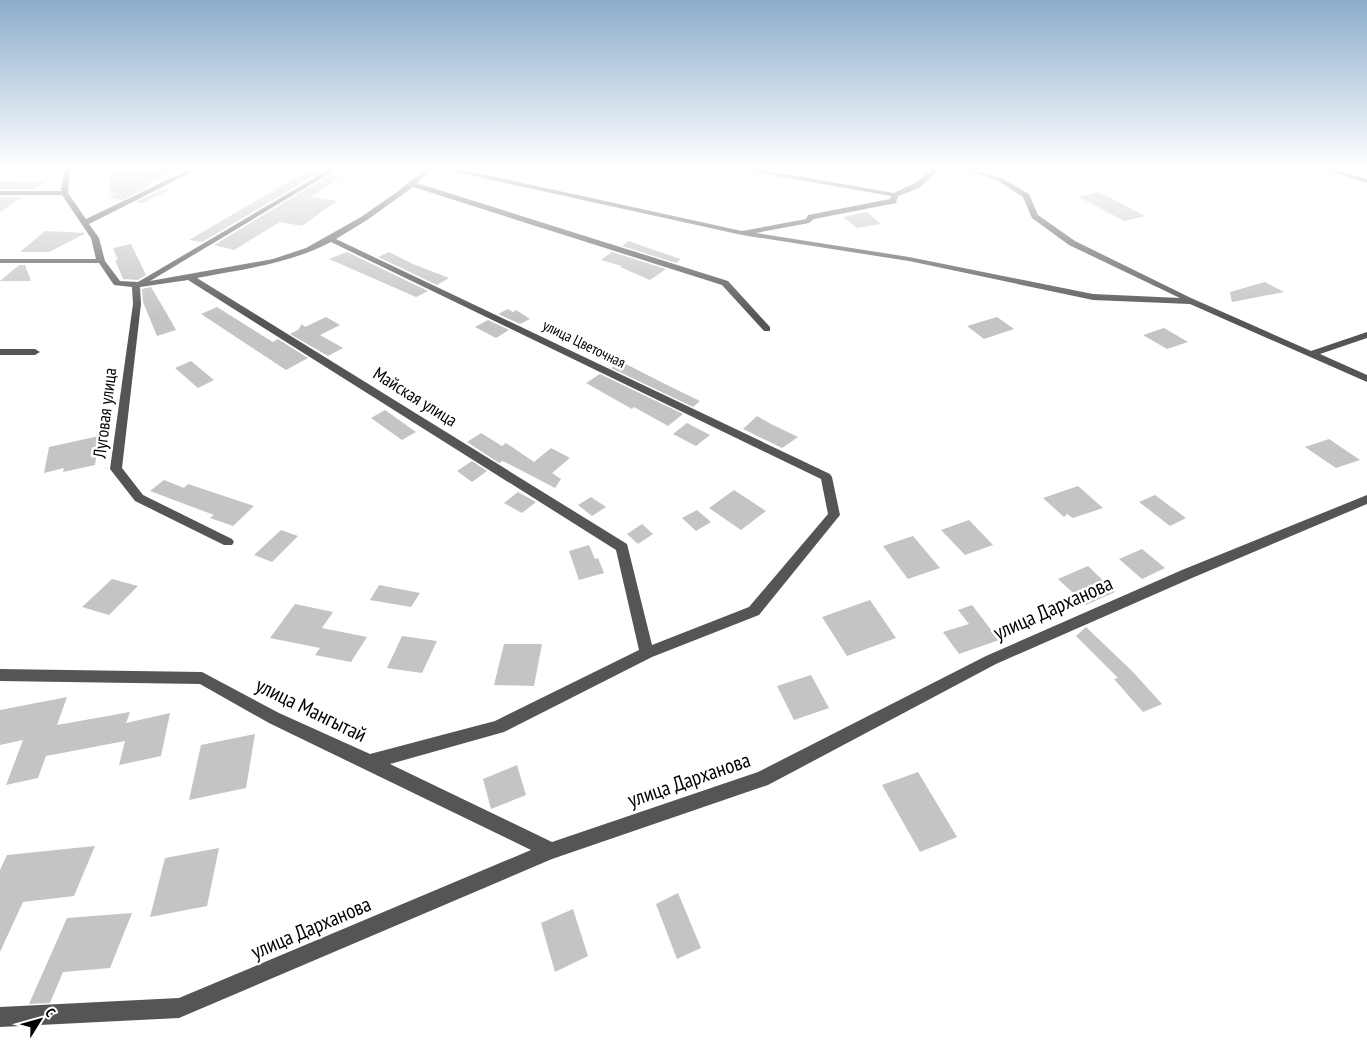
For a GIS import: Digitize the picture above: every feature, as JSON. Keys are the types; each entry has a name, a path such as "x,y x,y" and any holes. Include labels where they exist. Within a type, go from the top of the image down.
{"street":[{"path":"83,219 95,238 101,261 117,283 136,286 294,256 329,238 357,219"},
{"path":"85,222 90,219"},
{"path":"136,286 248,219"},
{"path":"524,219 724,283 767,329"},
{"path":"681,219 742,233 909,259 1093,297 1192,300"},
{"path":"742,233 810,219"},
{"path":"1040,219 1072,243 1192,300 1367,379"},
{"name":"улица Цветочная","path":"329,238 826,477"},
{"path":"0,261 101,261"},
{"name":"Майская улица","path":"189,277 622,547 647,653"},
{"name":"Луговая улица","path":"136,286 137,304 116,468 139,498 228,542"},
{"path":"1311,354 1367,335"},
{"path":"0,352 35,352"},
{"name":"улица Мангытай","path":"0,675 202,678 274,718 369,762 498,727 647,653 754,611 834,515 826,477"},
{"name":"улица Дарханова","path":"0,1017 179,1008 550,852 762,779 991,660 1196,570 1367,499"},
{"path":"369,762 550,852"}],"building":[{"path":"224,219 240,219 202,242 189,240"},
{"path":"256,219 311,219 302,226 280,222 234,250 214,245"},
{"path":"846,219 876,219 881,224 857,228"},
{"path":"45,231 86,233 49,252 20,252"},
{"path":"629,241 681,259 676,263 622,246"},
{"path":"131,244 146,275 138,280 123,279 115,260 118,260 113,248"},
{"path":"347,252 428,291 416,297 329,259"},
{"path":"389,252 449,278 437,285 378,257"},
{"path":"612,252 666,269 650,280 620,267 622,266 601,260"},
{"path":"19,265 25,265 31,281 0,281"},
{"path":"1265,282 1284,292 1232,302 1230,292"},
{"path":"151,287 176,330 157,336 143,302 142,289"},
{"path":"217,307 273,342 278,339 308,358 286,370 201,314"},
{"path":"508,309 513,312 516,310 530,319 520,324 498,314"},
{"path":"326,317 340,325 320,335 343,348 328,356 290,334 298,330 302,324 305,327"},
{"path":"997,317 1014,329 984,339 967,326"},
{"path":"488,320 509,330 496,338 475,327"},
{"path":"1164,328 1188,342 1167,349 1143,335"},
{"path":"191,361 214,380 198,388 175,368"},
{"path":"622,362 700,401 693,407 611,368"},
{"path":"600,374 683,414 668,426 634,407 632,409 586,383"},
{"path":"385,410 416,432 402,440 371,418"},
{"path":"757,416 798,437 782,448 743,429"},
{"path":"687,423 710,435 696,446 673,434"},
{"path":"481,433 502,446 506,443 534,462 551,448 570,458 552,473 561,479 555,488 503,461 499,463 467,442"},
{"path":"99,436 95,465 63,472 64,468 44,473 49,447"},
{"path":"1329,439 1360,460 1336,468 1305,447"},
{"path":"472,461 487,471 472,482 457,471"},
{"path":"164,480 184,488 188,484 254,506 233,526 210,518 214,515 150,491"},
{"path":"1078,486 1103,508 1073,518 1067,514 1064,517 1043,498"},
{"path":"734,490 766,511 741,530 709,508"},
{"path":"518,492 536,502 522,513 504,503"},
{"path":"1155,495 1186,518 1170,526 1139,502"},
{"path":"591,497 606,507 592,516 578,505"},
{"path":"697,510 711,522 696,531 682,518"},
{"path":"969,520 993,545 965,555 941,530"},
{"path":"642,524 653,534 638,544 627,534"},
{"path":"281,530 298,536 272,562 254,555"},
{"path":"913,536 940,568 908,579 883,546"},
{"path":"589,545 595,559 598,558 604,573 579,580 569,551"},
{"path":"1142,549 1165,568 1142,579 1119,559"},
{"path":"1088,566 1115,592 1086,605 1058,579"},
{"path":"112,579 138,586 109,615 82,607"},
{"path":"379,585 420,593 411,607 370,600"},
{"path":"870,600 896,638 847,656 822,617"},
{"path":"295,604 333,612 322,628 367,637 351,662 315,655 320,648 270,638"},
{"path":"972,605 999,640 959,654 943,632 969,624 958,610"},
{"path":"1086,627 1133,672 1162,704 1143,712 1114,679 1118,678 1076,636"},
{"path":"402,636 437,641 422,673 387,668"},
{"path":"504,644 542,644 534,686 494,685"},
{"path":"811,675 829,708 794,720 777,686"},
{"path":"67,697 57,725 130,712 126,723 170,713 161,756 119,765 125,741 46,756 38,778 6,785 23,740 0,745 0,710"},
{"path":"255,734 246,788 189,800 201,745"},
{"path":"517,765 526,795 491,809 483,779"},
{"path":"918,772 957,837 920,852 882,785"},
{"path":"95,846 74,896 23,902 0,952 0,870 7,855"},
{"path":"219,848 207,906 150,917 165,858"},
{"path":"678,893 701,948 677,959 656,904"},
{"path":"573,909 588,956 555,972 541,923"},
{"path":"132,913 110,968 63,972 50,1003 29,1004 67,918"}]}
